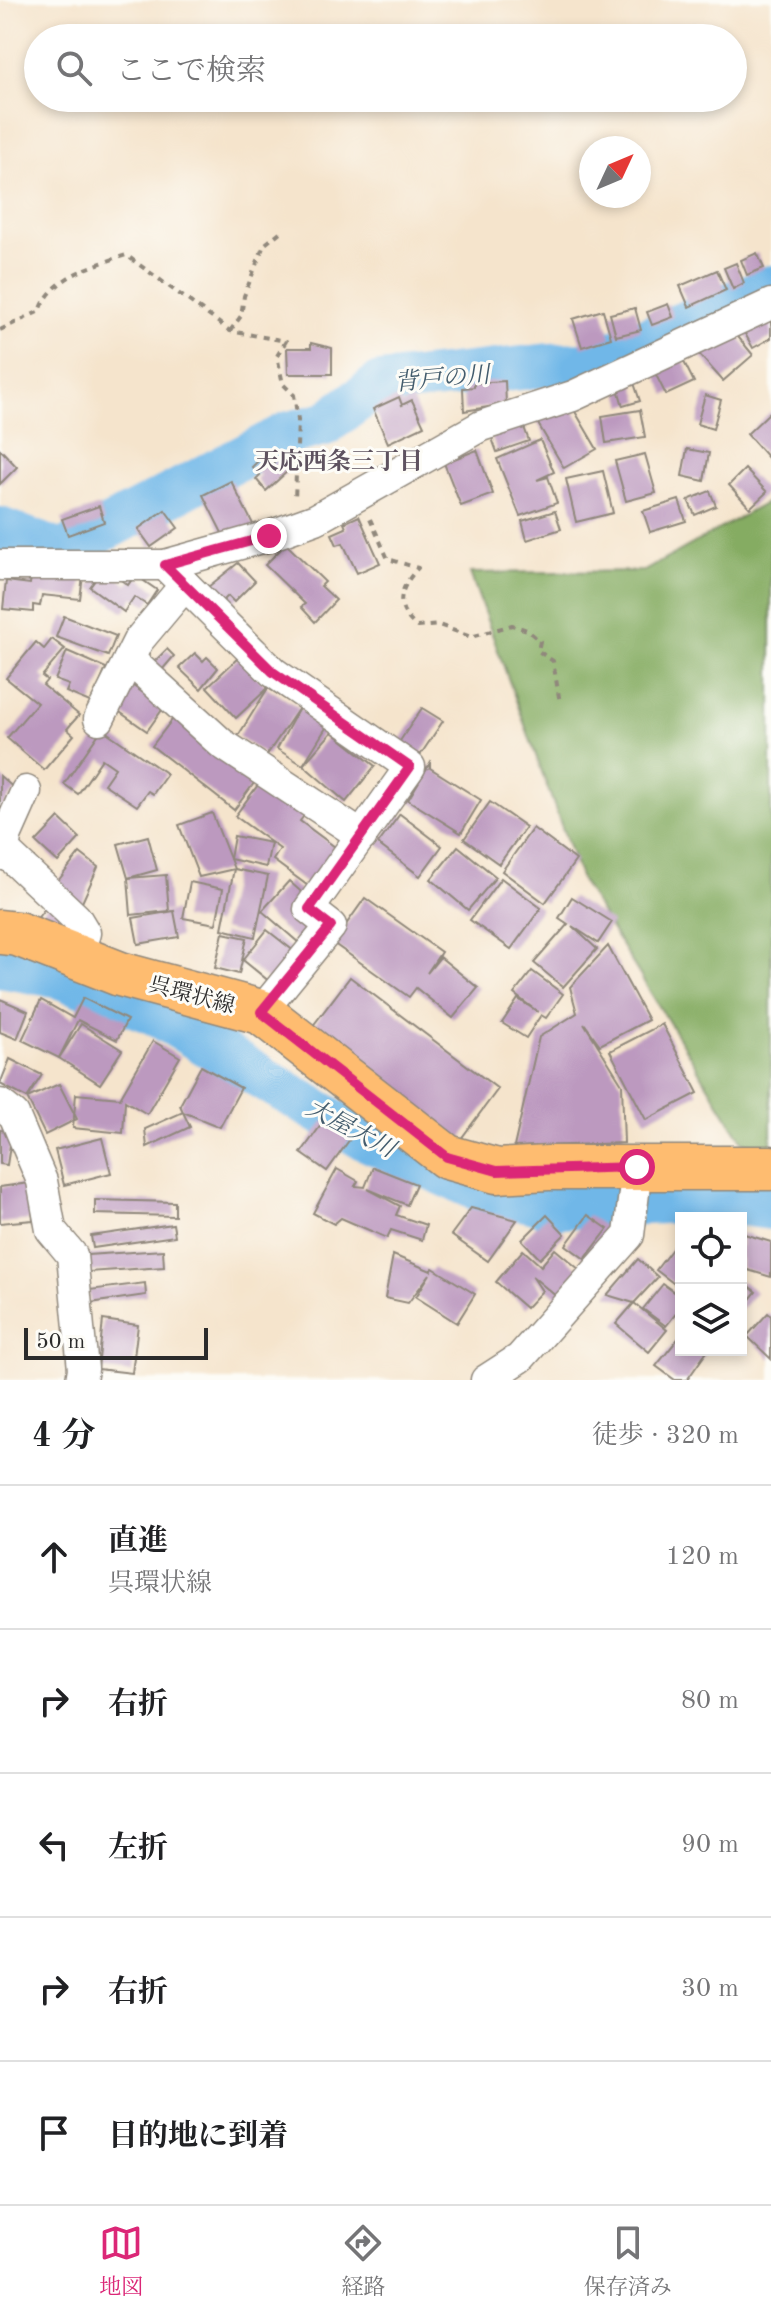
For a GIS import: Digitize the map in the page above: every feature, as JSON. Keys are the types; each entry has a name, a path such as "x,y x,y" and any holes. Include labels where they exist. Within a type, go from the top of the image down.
{"main road":[{"name":"呉環状線","path":"0,932 18,934 120,974 261,1012 447,1157 497,1171 637,1167 771,1168"}],"street":[{"path":"0,565 175,575 294,527 481,426 573,396 771,304"},
{"path":"99,719 175,575"},
{"path":"175,575 273,672 410,767 309,909 331,926 261,1012"},
{"path":"129,659 221,743 362,836"},
{"path":"26,791 6,836 2,855 10,856 76,918 85,933 78,957"},
{"path":"0,1104 14,1115 42,1181 51,1230 72,1255 83,1369 81,1380"},
{"path":"486,1380 520,1358 629,1235 637,1167"}],"path":[{"path":"230,331 241,316 244,296 264,245 280,232"},
{"path":"0,330 40,311 44,298 79,270 126,255 230,331 286,341 277,356 283,384 294,395 298,420 294,527"},
{"path":"359,494 388,559 418,568 402,586 400,603 407,618 417,627 439,625 471,637 512,625 527,630 540,641 538,651 553,661 560,703"}],"green space":[{"path":"771,500 771,1151 743,1142 581,880 470,573 644,571"}],"building":[{"path":"757,253 764,268 747,275 741,260"},
{"path":"736,263 744,283 733,289 724,268"},
{"path":"717,270 726,290 689,307 680,286"},
{"path":"668,304 673,317 652,325 647,312"},
{"path":"635,308 641,330 616,336 610,314"},
{"path":"603,310 611,338 582,347 573,319"},
{"path":"771,313 771,338 753,348 743,330"},
{"path":"730,327 753,355 723,381 699,354"},
{"path":"311,343 332,348 332,374 288,374 287,348 311,348"},
{"path":"682,358 694,382 666,395 654,371"},
{"path":"633,380 640,401 623,406 617,385"},
{"path":"505,381 506,404 464,411 463,388 474,387 474,383"},
{"path":"705,395 721,400 713,429 697,424"},
{"path":"399,397 402,405 412,400 424,426 388,443 373,409"},
{"path":"570,403 597,449 564,468 537,422"},
{"path":"640,410 645,437 606,443 602,416"},
{"path":"771,411 771,457 769,459 747,434"},
{"path":"521,419 529,441 497,452 489,430"},
{"path":"540,440 554,472 537,480 548,477 557,503 520,516 497,459"},
{"path":"0,449 17,467 0,484"},
{"path":"687,449 709,453 704,481 682,476"},
{"path":"477,450 493,494 461,506 444,463"},
{"path":"285,452 293,452 291,468 266,491 256,479 260,475 252,467 263,456 272,464"},
{"path":"645,454 656,493 626,501 615,461"},
{"path":"745,469 767,492 750,508 729,485"},
{"path":"603,471 613,513 576,522 566,479"},
{"path":"231,481 256,530 228,545 203,495"},
{"path":"710,491 716,506 695,515 688,500"},
{"path":"679,500 686,521 650,532 643,511"},
{"path":"99,506 104,522 68,535 62,519"},
{"path":"165,510 178,528 151,547 138,529"},
{"path":"555,511 561,529 527,540 522,521"},
{"path":"359,516 380,563 357,573 343,543 337,545 332,534 346,528 344,523"},
{"path":"286,544 325,582 321,586 336,600 315,622 301,607 305,604 265,565"},
{"path":"238,563 255,581 234,602 228,596 222,602 208,587"},
{"path":"104,568 128,585 135,575 157,590 147,605 134,597 124,612 90,587"},
{"path":"32,571 83,576 80,599 42,595 40,606 33,605 33,612 3,609 6,581 30,584"},
{"path":"64,616 116,636 108,656 56,637"},
{"path":"52,639 65,649 42,676 47,680 43,685 79,715 67,729 74,735 44,770 7,738 37,703 6,678 36,642 44,649"},
{"path":"167,649 174,656 162,670 154,662"},
{"path":"67,651 106,668 92,703 66,692 69,685 55,680"},
{"path":"195,653 203,661 207,657 218,668 201,689 179,668"},
{"path":"239,657 268,688 236,718 207,687"},
{"path":"130,684 164,707 147,731 114,708"},
{"path":"268,688 299,708 266,756 238,736"},
{"path":"299,708 329,723 303,765 277,749"},
{"path":"422,708 443,721 419,757 398,744"},
{"path":"175,716 257,779 234,810 152,746"},
{"path":"102,729 167,774 153,794 148,791 137,806 104,784 115,768 102,759 78,794 64,784"},
{"path":"332,732 375,766 346,802 303,765"},
{"path":"430,763 430,768 481,800 461,833 408,800"},
{"path":"0,776 16,790 0,809"},
{"path":"261,781 306,813 300,821 339,850 311,888 273,860 280,849 235,816"},
{"path":"490,802 526,827 499,864 464,839"},
{"path":"212,813 234,869 199,877 179,825"},
{"path":"400,814 442,846 420,876 378,844"},
{"path":"59,818 80,838 58,862 36,842"},
{"path":"533,828 576,860 545,903 502,871"},
{"path":"148,836 157,870 128,878 118,844"},
{"path":"234,836 271,843 266,867 230,859"},
{"path":"458,846 496,877 468,910 431,879"},
{"path":"80,853 98,867 80,907 54,886"},
{"path":"234,869 268,876 255,937 222,929"},
{"path":"166,875 169,911 131,915 128,878"},
{"path":"501,878 541,908 511,949 470,920"},
{"path":"289,881 325,913 299,943 262,911"},
{"path":"190,882 223,889 216,924 183,918"},
{"path":"572,897 612,922 598,943 572,926 597,949 563,987 534,963 568,924 559,918"},
{"path":"365,898 441,952 427,973 440,957 478,988 453,1018 416,988 409,997 333,943"},
{"path":"52,899 76,918 59,939 36,920"},
{"path":"174,911 179,937 138,944 133,918"},
{"path":"267,930 295,952 270,982 243,960"},
{"path":"223,933 247,938 239,974 215,968"},
{"path":"608,946 648,1020 600,1045 584,1023 622,1084 624,1143 514,1147 539,1037 577,1013 570,987"},
{"path":"532,971 563,994 546,1018 541,1015 526,1038 502,1023 518,999 538,1012 514,994"},
{"path":"350,977 498,1089 460,1140 312,1027"},
{"path":"83,998 127,1020 117,1040 78,1020 59,1058 22,1040 41,1000 73,1018"},
{"path":"0,999 28,1011 17,1039 0,1032"},
{"path":"81,1024 122,1050 100,1084 59,1058"},
{"path":"662,1024 698,1093 646,1120 610,1051"},
{"path":"153,1041 180,1057 147,1114 125,1101 123,1133 73,1128 76,1094 120,1098"},
{"path":"10,1059 42,1075 27,1098 0,1084"},
{"path":"201,1066 241,1088 220,1127 183,1112 180,1105"},
{"path":"59,1084 77,1119 45,1135 27,1098"},
{"path":"183,1112 190,1127 147,1147 145,1129"},
{"path":"324,1121 350,1139 327,1171 301,1153"},
{"path":"0,1130 12,1132 7,1165 0,1164"},
{"path":"102,1138 111,1173 64,1185 55,1150"},
{"path":"373,1167 416,1184 407,1205 368,1189 400,1206 396,1215 426,1225 422,1240 391,1230 387,1238 341,1218 334,1224 313,1213 337,1169 358,1181 355,1186 365,1187"},
{"path":"30,1183 33,1220 0,1223 0,1187"},
{"path":"95,1200 175,1202 175,1216 95,1214"},
{"path":"471,1208 517,1220 488,1261 451,1235"},
{"path":"547,1215 565,1234 540,1259 522,1240"},
{"path":"588,1215 608,1229 585,1259 566,1245"},
{"path":"173,1224 175,1236 93,1248 91,1236"},
{"path":"747,1235 771,1242 771,1277 747,1270"},
{"path":"675,1245 675,1284 656,1270"},
{"path":"555,1249 580,1270 557,1297 532,1276 542,1291 526,1308 496,1282 523,1250 541,1266"},
{"path":"163,1250 164,1267 88,1272 87,1255"},
{"path":"393,1255 431,1271 433,1268 475,1294 457,1323 416,1297 430,1274 408,1303 385,1298"},
{"path":"638,1259 658,1277 634,1303 607,1295"},
{"path":"145,1283 146,1295 90,1303 89,1290"},
{"path":"663,1284 675,1293 675,1315 666,1326 643,1309"},
{"path":"747,1285 756,1292 747,1303"},
{"path":"634,1303 667,1330 649,1352 616,1324"},
{"path":"768,1313 771,1316 771,1359 747,1336"},
{"path":"103,1320 138,1325 132,1373 98,1369"},
{"path":"675,1342 675,1356 704,1356 687,1380 675,1380 656,1366"}],"waterway":[{"name":"背戸の川","path":"0,529 61,552 289,433 325,424 380,384 549,365 585,364 771,287"},
{"name":"大屋大川","path":"0,966 57,976 154,1013 361,1137 475,1188 557,1207 708,1200 771,1208"}],"district":[{"name":"天応西条三丁目","path":"339,461"}],"route":[{"path":"269,536 165,565 273,672 410,767 309,909 331,926 261,1012 447,1157 497,1171 637,1167"}]}
